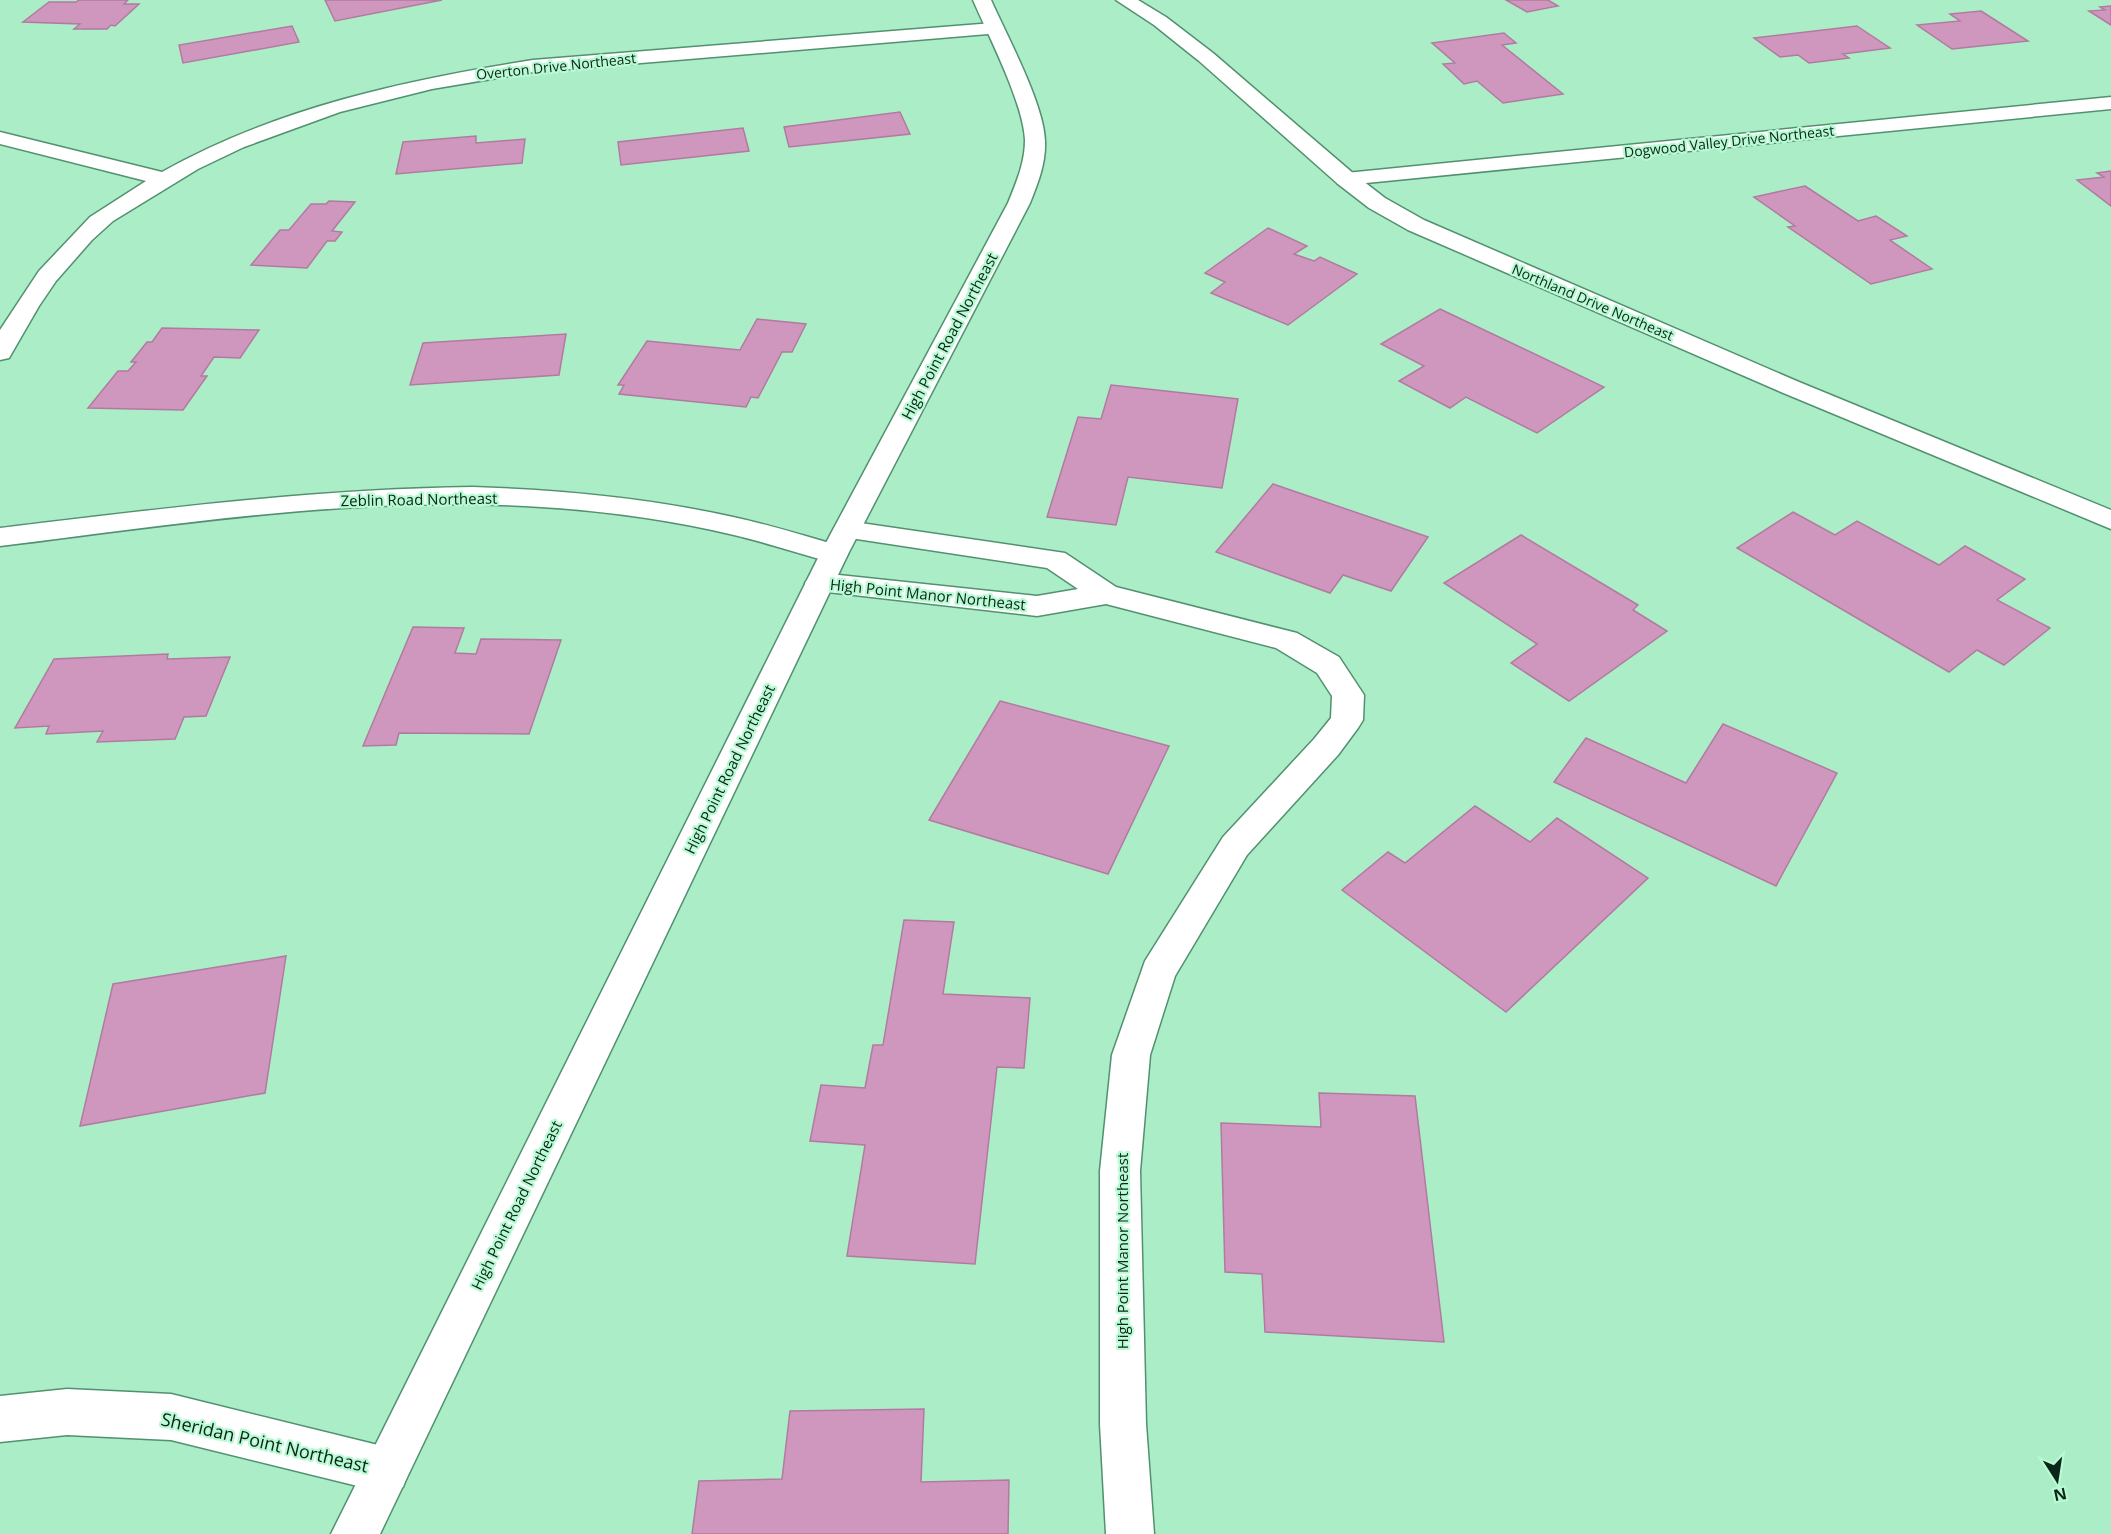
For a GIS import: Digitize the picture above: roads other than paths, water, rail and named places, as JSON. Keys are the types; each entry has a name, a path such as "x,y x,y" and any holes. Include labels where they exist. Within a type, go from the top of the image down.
{"street":[{"name":"Northland Drive Northeast","path":"1125,0 1160,21 1206,57 1346,179 1377,203 1416,225 1790,387 2111,520"},
{"name":"Overton Drive Northeast","path":"0,353 40,284 85,234 122,205 164,179 229,146 305,116 384,93 466,75 988,14"},
{"name":"High Point Road Northeast","path":"355,1534 840,542 1019,203 1032,170 1035,141 1031,114 988,14"},
{"name":"Dogwood Valley Drive Northeast","path":"1346,179 2111,103"},
{"path":"0,138 164,179"},
{"name":"Zeblin Road Northeast","path":"0,537 287,504 448,495 541,498 647,510 840,542"},
{"name":"High Point Manor Northeast","path":"840,542 1055,560 1106,594 1286,640 1328,665 1348,695 1347,720 1326,747 1235,846 1164,962 1158,972 1131,1055 1120,1171 1123,1424 1130,1534"},
{"name":"High Point Manor Northeast","path":"820,583 1037,606 1106,594"},
{"name":"Sheridan Point Northeast","path":"0,1419 67,1412 171,1417 386,1470"}]}
